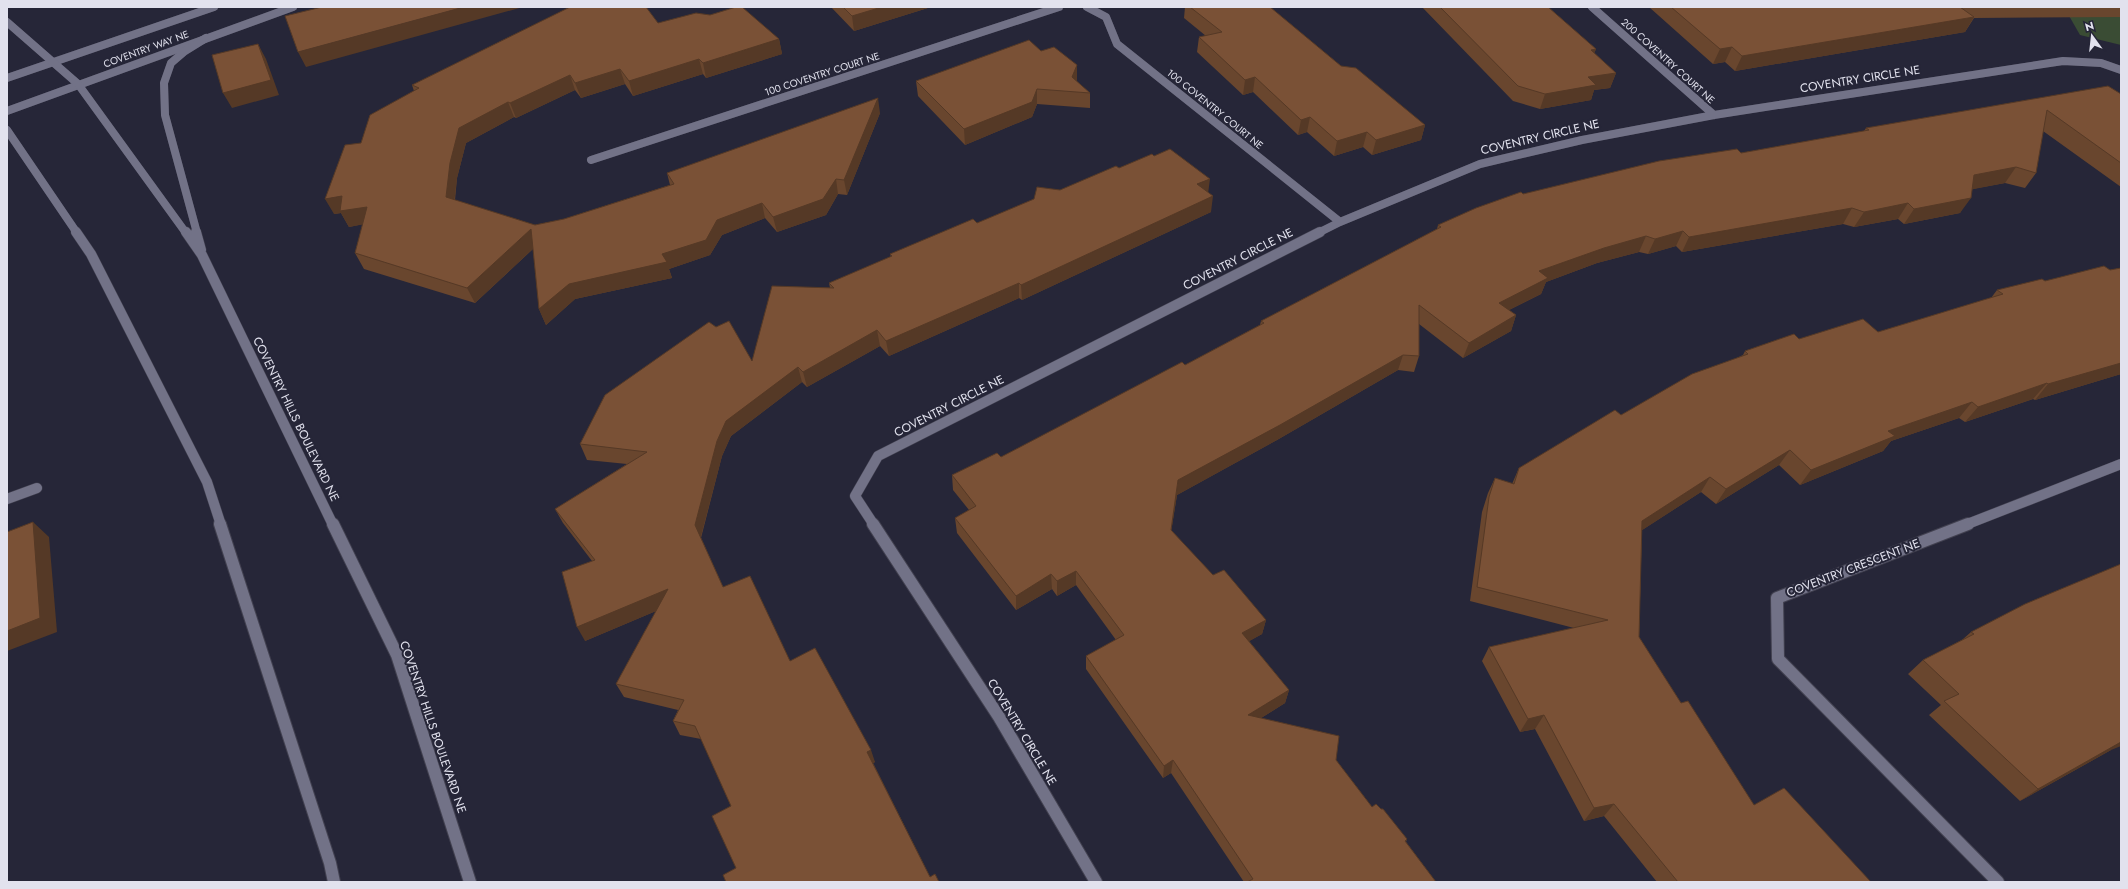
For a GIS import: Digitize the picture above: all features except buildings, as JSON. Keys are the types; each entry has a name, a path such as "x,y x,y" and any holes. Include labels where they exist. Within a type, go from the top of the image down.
{"street":[{"name":"COVENTRY WAY NE","path":"7,78 214,7"},
{"name":"COVENTRY WAY NE","path":"7,111 293,7"},
{"name":"100 COVENTRY COURT NE","path":"591,160 1060,7"},
{"name":"100 COVENTRY COURT NE","path":"1087,7 1106,17 1117,44 1340,222"},
{"name":"200 COVENTRY COURT NE","path":"1592,7 1714,115"},
{"name":"COVENTRY HILLS BOULEVARD NE","path":"7,22 78,84 202,255 397,655 470,882"},
{"path":"202,255 166,115 164,83 171,63 185,51 206,38"},
{"name":"COVENTRY CIRCLE NE","path":"1096,882 999,717 855,496 878,456 1340,222 1480,164 1582,140 1714,115 2063,61 2101,63 2121,70"},
{"path":"7,130 91,254 207,482 330,863 334,882"},
{"name":"COVENTRY CRESCENT NE","path":"1998,882 1778,659 1777,598 2121,464"},
{"path":"7,499 37,488"}],"green space":[{"path":"2064,7 2121,7 2121,45 2080,35"}]}
